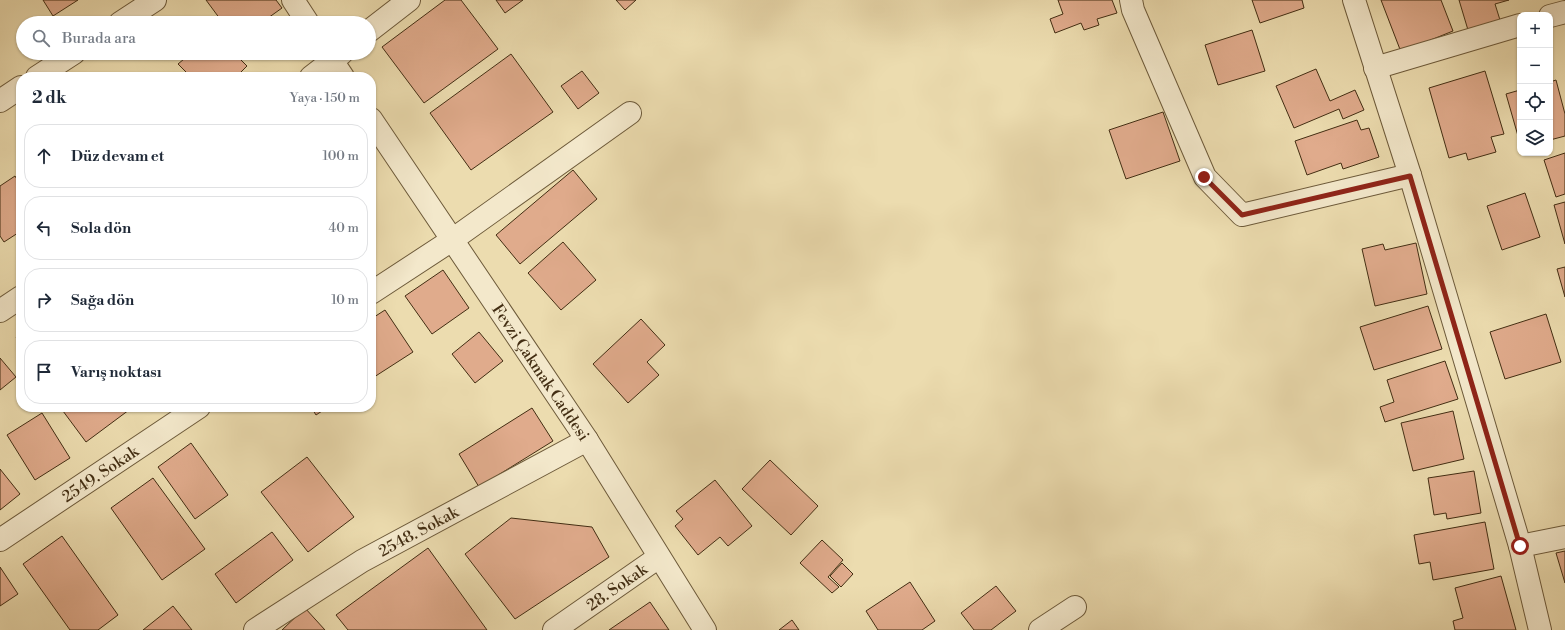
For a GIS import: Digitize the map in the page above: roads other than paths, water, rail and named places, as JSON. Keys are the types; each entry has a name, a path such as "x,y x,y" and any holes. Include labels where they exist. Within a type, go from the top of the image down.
{"street":[{"path":"131,16 155,0"},
{"path":"293,0 303,16"},
{"path":"376,26 409,0"},
{"path":"1131,0 1133,10 1204,177 1242,215 1410,176"},
{"path":"1354,0 1410,176 1520,546 1540,630"},
{"path":"1553,15 1565,12"},
{"path":"1376,68 1517,26"},
{"path":"45,72 63,60"},
{"path":"319,72 336,61"},
{"path":"0,101 16,91"},
{"path":"376,290 452,240 630,113"},
{"name":"Fevzi Çakmak Caddesi","path":"376,126 587,440 705,630"},
{"path":"0,311 16,300"},
{"name":"2549. Sokak","path":"0,540 192,412"},
{"name":"2548. Sokak","path":"255,630 362,561 587,440"},
{"path":"1520,546 1565,537"},
{"name":"28. Sokak","path":"554,630 659,557"},
{"path":"1040,630 1074,607"}]}
